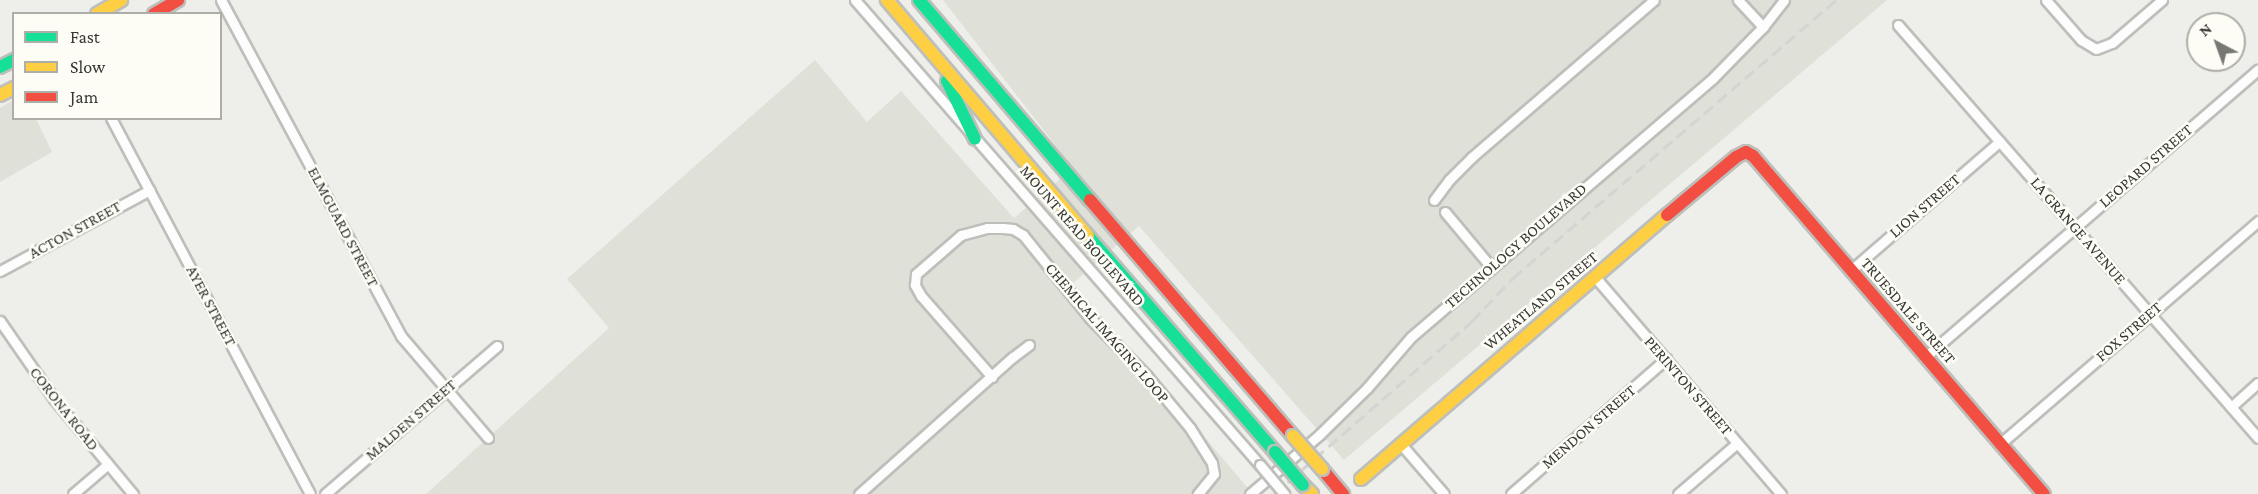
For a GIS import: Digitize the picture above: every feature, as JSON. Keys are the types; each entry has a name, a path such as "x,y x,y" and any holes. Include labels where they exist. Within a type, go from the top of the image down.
{"main road":[{"path":"100,12 121,0"},
{"path":"157,12 178,0"},
{"name":"MOUNT READ BOULEVARD","path":"887,0 927,50 1308,489"},
{"name":"MOUNT READ BOULEVARD","path":"920,0 1343,494"},
{"path":"927,50 955,94 975,140"},
{"name":"TRUESDALE STREET","path":"1746,152 1753,156 2044,494"},
{"name":"WHEATLAND STREET","path":"1361,480 1400,443 1736,157 1746,152"}],"street":[{"name":"ELMGUARD STREET","path":"221,0 401,336 488,438"},
{"name":"MOUNT READ BOULEVARD","path":"855,0 1284,494"},
{"path":"1434,200 1449,180 1472,157 1654,0"},
{"path":"1738,0 1763,27"},
{"name":"TECHNOLOGY BOULEVARD","path":"1250,494 1319,435 1367,388 1411,337 1713,78 1763,27 1784,0"},
{"path":"2046,0 2081,40 2096,49 2112,43 2162,0"},
{"name":"LA GRANGE AVENUE","path":"1898,25 2258,438"},
{"name":"LEOPARD STREET","path":"1925,357 2258,70"},
{"name":"AYER STREET","path":"112,120 310,494"},
{"name":"LION STREET","path":"1850,271 2000,141"},
{"name":"ACTON STREET","path":"0,271 150,190"},
{"path":"1445,212 1491,267"},
{"name":"FOX STREET","path":"2001,443 2258,221"},
{"name":"CHEMICAL IMAGING LOOP","path":"992,377 921,296 915,285 916,274 961,235 987,228 1013,229 1023,236 1090,318 1147,376 1190,428 1212,463 1214,474 1198,494"},
{"name":"PERINTON STREET","path":"1595,278 1781,494"},
{"name":"CORONA ROAD","path":"0,321 4,337 133,494"},
{"path":"859,494 1029,345"},
{"name":"MALDEN STREET","path":"325,494 497,346"},
{"name":"MENDON STREET","path":"1511,494 1666,359"},
{"path":"2231,406 2258,383"},
{"path":"1400,443 1444,494"},
{"path":"1678,494 1737,443"},
{"path":"73,494 108,465"}],"shaded area":[{"path":"943,0 1887,0 1344,460 1139,226 1073,283 1253,494 426,494 609,328 567,279 815,60 867,122 901,91 1014,218 1073,168"},
{"path":"12,101 12,120 36,120 52,152 0,182 0,108"}],"railway":[{"path":"1274,494 1472,321 1513,278 1836,0"}],"traffic: fast":[{"path":"919,0 1090,200"},
{"path":"0,67 12,61"},
{"path":"947,81 975,139"},
{"path":"1088,236 1275,452"},
{"path":"1275,452 1303,485"}],"traffic: slow":[{"path":"100,12 121,0"},
{"path":"887,0 1088,236"},
{"path":"0,95 12,89"},
{"path":"1361,479 1667,215"},
{"path":"1293,436 1322,469"},
{"path":"1303,485 1312,494"}],"traffic: jam":[{"path":"157,12 178,0"},
{"path":"1667,215 1736,157 1746,152 1753,156 2044,494"},
{"path":"1090,200 1293,436"},
{"path":"1322,469 1343,494"}]}
